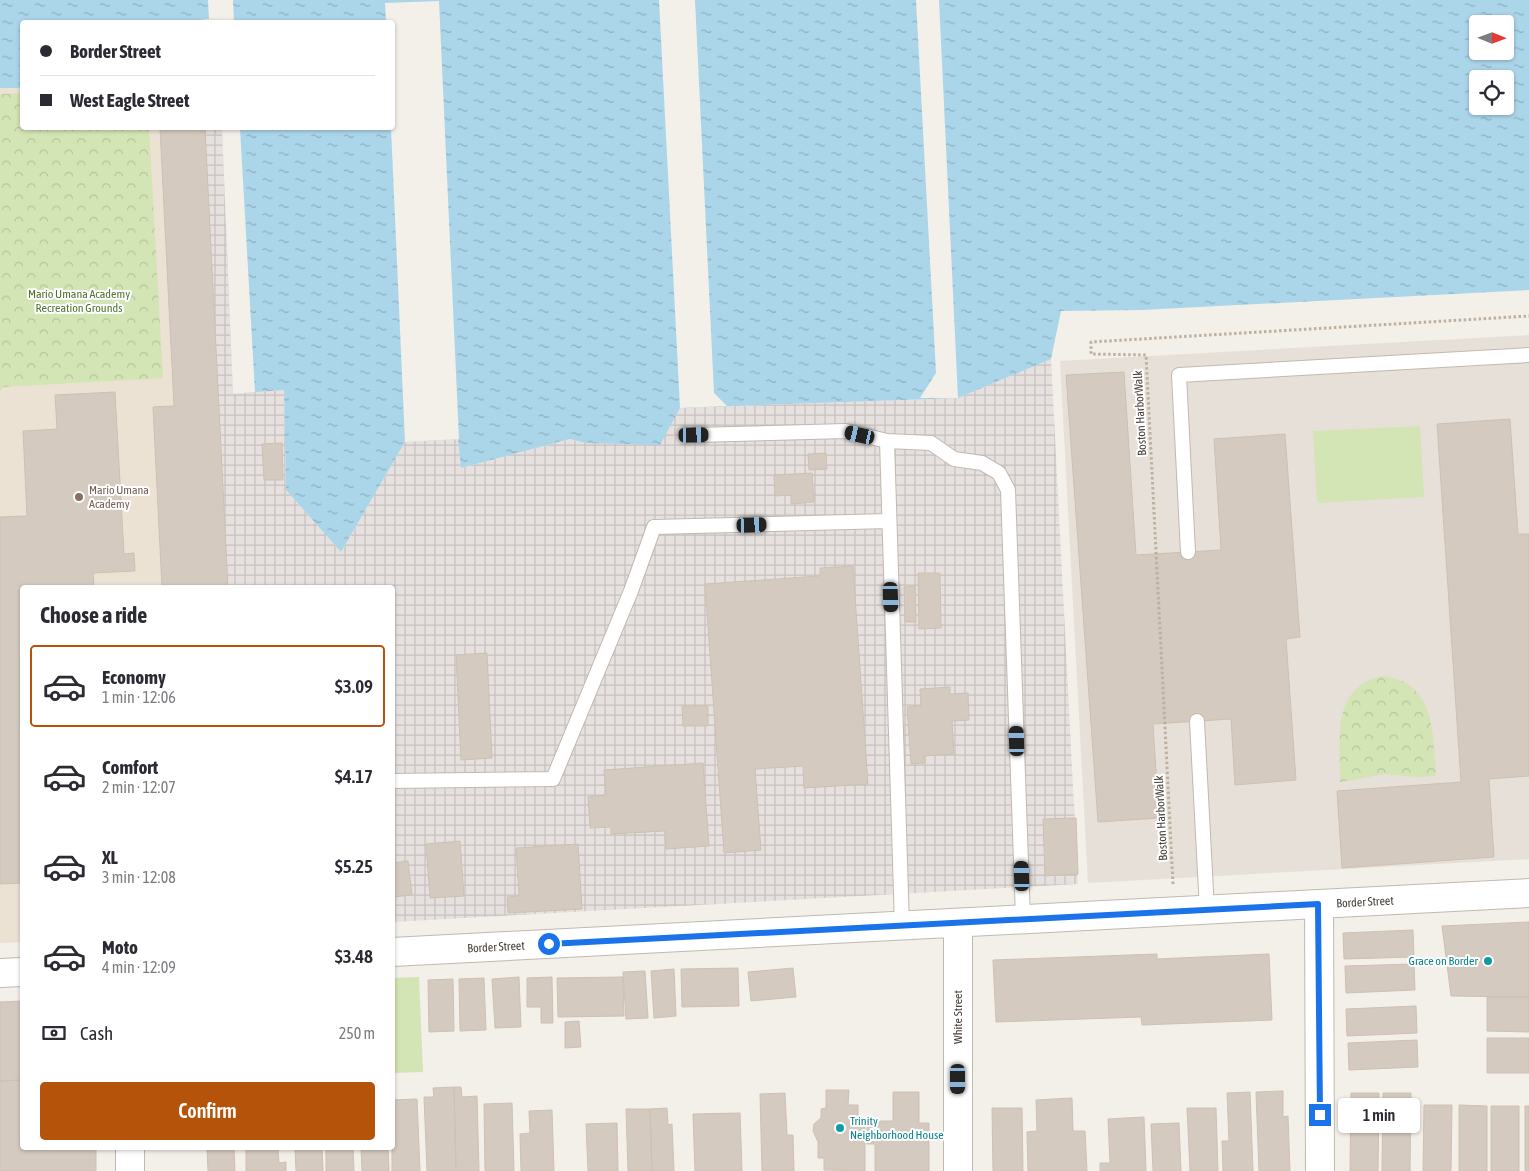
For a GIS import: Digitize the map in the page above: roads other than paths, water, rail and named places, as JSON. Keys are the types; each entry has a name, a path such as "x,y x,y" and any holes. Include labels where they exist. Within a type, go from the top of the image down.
{"street":[{"name":"Border Street","path":"395,952 1529,893"},
{"path":"1318,904 1320,1171"},
{"name":"White Street","path":"958,923 958,1171"},
{"path":"0,973 20,972"},
{"path":"130,1150 130,1171"}],"lane":[{"path":"1188,552 1179,375 1529,354"},
{"path":"694,435 846,431 887,441 931,443 954,459 982,463 999,473 1008,490 1023,920"},
{"path":"887,441 902,926"},
{"path":"395,781 553,778 631,592 654,528 889,520"},
{"path":"1197,721 1207,910"}],"water":[{"path":"0,0 1529,0 1529,290 1142,310 1061,311 1051,359 958,398 680,408 660,445 585,443 570,439 461,468 458,439 405,442 341,552 286,490 284,390 233,394 222,130 395,130 395,20 20,20 20,88 0,88"}],"place":[{"name":"Mario Umana Academy","path":"79,497"},
{"name":"Grace on Border","path":"1488,961"},
{"name":"Trinity Neighborhood House","path":"840,1128"}],"park label":[{"name":"Mario Umana Academy Recreation Grounds","path":"79,301"}]}
